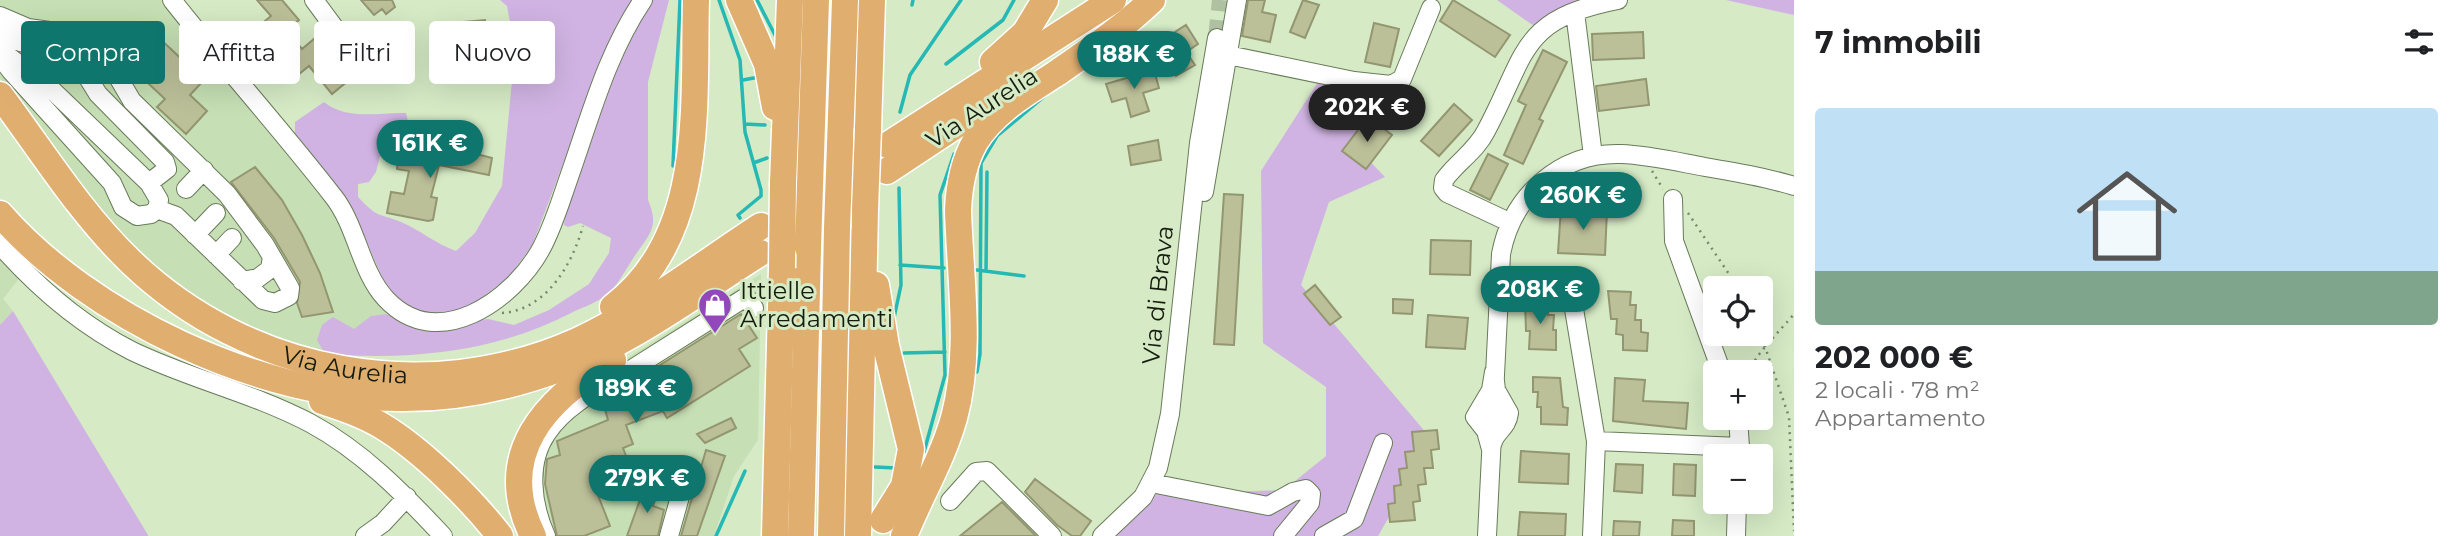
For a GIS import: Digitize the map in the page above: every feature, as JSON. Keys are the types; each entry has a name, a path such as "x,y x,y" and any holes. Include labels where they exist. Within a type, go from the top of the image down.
{"highway":[{"path":"398,375 515,350 571,332 619,302 646,274 670,235 687,179 696,0"},
{"path":"739,0 769,72 784,175"},
{"path":"775,536 779,380 771,261 784,175 790,0"},
{"path":"801,536 817,0"},
{"path":"831,536 845,0"},
{"path":"872,0 884,136"},
{"path":"858,533 865,220 884,136 879,66 884,0"},
{"path":"884,136 934,106 1012,46 1045,0"},
{"name":"Via Aurelia","path":"884,136 955,102 1113,0"},
{"path":"904,536 944,450 961,387 963,351 958,210 960,187 969,153 982,132 1006,108 1112,35 1149,0"},
{"name":"Via Aurelia","path":"884,136 937,138 1149,0"},
{"name":"Via Aurelia","path":"0,95 116,246 153,281 195,313 247,341 287,356 335,368 398,375 473,371 522,360 577,341 636,307 761,226"},
{"name":"Via Aurelia","path":"0,214 52,265 102,302 150,330 220,360 306,385 351,394 406,398 474,393 530,379 596,353 649,324 722,278 771,261"},
{"path":"865,220 886,346 911,449 904,486 883,520"},
{"path":"533,536 522,508 518,481 527,441 544,414 582,380 685,313 722,278"},
{"path":"220,360 381,425 445,479 500,536"},
{"path":"761,536 768,426 779,380"}],"street":[{"path":"172,0 334,197 352,226 374,281 386,298 411,315 445,321 464,318 486,308 518,282 534,260 556,213 611,55 643,0"},
{"path":"314,0 330,21"},
{"path":"1188,237 1201,207 1237,0"},
{"path":"1509,222 1447,193 1443,188 1444,180 1480,141 1530,42 1544,26 1575,12 1618,0"},
{"path":"1228,55 1354,81 1391,85 1402,79 1431,8"},
{"path":"1575,12 1593,156"},
{"path":"0,16 28,28 107,39 119,79 132,101 227,194 272,257 290,288 289,296 275,303 263,300 176,216 157,209"},
{"name":"Via di Brava","path":"1102,536 1135,506 1158,468 1170,414 1199,143 1217,38"},
{"path":"1,40 70,49 98,94 164,162 167,169 149,183"},
{"path":"1,40 149,183 159,200 157,209 151,214 137,216 123,207 112,183 25,89 1,58 1,40"},
{"path":"1487,536 1498,282 1503,241 1509,222 1525,198 1543,181 1568,165 1593,156 1621,154 1774,180 1794,186"},
{"path":"186,189 204,170"},
{"path":"1673,199 1674,241 1717,360"},
{"path":"195,235 216,213"},
{"path":"216,255 232,238"},
{"path":"0,245 48,292 100,333 134,352 267,403 310,423 368,461 407,497 443,536"},
{"path":"242,281 264,274 270,269 272,257"},
{"path":"1498,282 1570,285 1596,441 1592,536"},
{"path":"546,536 536,505 534,472 539,448 551,426 590,395 746,297 754,308"},
{"path":"1596,441 1703,449"},
{"path":"1324,536 1354,519 1383,443"},
{"path":"950,501 976,472 987,471 1052,536"},
{"path":"669,536 687,475"},
{"path":"1151,483 1268,506 1293,492 1306,489 1311,494 1310,503 1283,536"},
{"path":"365,536 383,523 407,497"},
{"path":"1735,536 1736,514"}],"path":[{"path":"1650,158 1652,173 1660,187 1692,217 1731,276"},
{"path":"495,313 531,306 556,283 583,226"},
{"path":"1773,340 1794,314"},
{"path":"1754,360 1768,346 1789,417 1794,531"}],"shaded area":[{"path":"0,0 165,0 182,21 179,21 179,84 235,84 329,198 386,314 371,316 325,354 257,336 143,263 31,122 0,78"},
{"path":"500,0 636,0 591,90 532,246 508,278 469,307 452,314 415,312 388,291 360,227 295,138 295,122 324,102 333,108 353,114 406,113 412,139 395,150 381,152 376,172 369,182 358,184 358,197 374,212 408,225 456,251 475,233 502,186 512,84 555,84 555,21 510,21 507,6"},
{"path":"650,0 669,0 648,82 648,200 653,224 613,289 596,302 542,326 482,345 451,351 388,356 325,354 317,340 322,325 333,317 354,329 371,316 386,314 407,322 452,324 488,319 514,325 549,310 589,284 609,253 611,238 580,223 568,227 564,225 566,209 625,36"},
{"path":"1497,0 1606,0 1574,8 1534,26"},
{"path":"1726,0 1794,0 1794,15"},
{"path":"1320,79 1418,102 1354,145 1385,177 1329,202 1301,285 1433,441 1378,536 1109,536 1157,494 1284,490 1326,456 1326,387 1263,343 1261,171"},
{"path":"0,255 21,276 3,299 13,311 0,325"},
{"path":"761,274 758,440 734,476 714,536 546,536 536,440 621,362"},
{"path":"13,311 148,536 0,536 0,325"}],"building":[{"path":"257,0 282,0 299,20 265,21 271,16"},
{"path":"361,0 392,0 395,7 386,14 382,9 374,15"},
{"path":"1248,0 1265,0 1262,12 1276,15 1270,42 1242,36"},
{"path":"1303,0 1319,5 1305,38 1290,32"},
{"path":"1453,0 1510,35 1495,57 1440,21"},
{"path":"1374,23 1399,29 1390,67 1365,62"},
{"path":"1186,25 1198,44 1186,52 1195,65 1176,76 1156,44"},
{"path":"1643,32 1644,58 1593,60 1592,34"},
{"path":"314,39 314,72 309,66 300,73 300,47 302,49"},
{"path":"165,44 179,57 179,84 200,84 190,95 207,111 186,134 157,107 165,99 149,84 165,84"},
{"path":"1543,50 1567,62 1539,119 1543,121 1523,164 1504,155 1526,105 1518,101"},
{"path":"1154,70 1159,88 1143,93 1149,111 1131,117 1126,98 1112,102 1106,84"},
{"path":"1646,79 1649,105 1599,111 1596,86"},
{"path":"324,84 344,84 332,94"},
{"path":"1454,104 1472,120 1439,156 1421,141"},
{"path":"1365,121 1375,129 1379,125 1392,135 1366,169 1342,151"},
{"path":"1158,140 1161,160 1131,165 1128,146"},
{"path":"421,147 459,156 461,150 492,158 489,175 439,165 431,197 437,198 433,220 428,221 387,213 391,192 404,194 409,171 397,169 399,155 418,159"},
{"path":"1488,154 1508,164 1490,200 1470,190"},
{"path":"255,167 282,200 302,235 320,273 333,312 302,317 297,303 300,282 274,238 231,182"},
{"path":"1224,194 1243,195 1234,345 1214,344"},
{"path":"1561,208 1607,210 1605,255 1558,253"},
{"path":"1431,240 1471,241 1470,275 1430,274"},
{"path":"1315,285 1341,317 1330,325 1304,294"},
{"path":"1608,291 1631,292 1630,305 1636,305 1635,320 1641,320 1641,332 1648,333 1647,351 1623,350 1623,335 1616,334 1617,319 1611,319"},
{"path":"1393,299 1413,300 1412,314 1393,313"},
{"path":"1525,301 1549,302 1548,315 1554,315 1556,350 1529,349 1530,331 1526,331"},
{"path":"741,314 757,338 739,349 750,366 667,418 663,411 626,425 633,444 623,448 628,461 607,469 613,484 596,490 610,526 584,536 557,536 545,484 547,459 560,455 557,441 608,420 603,402 645,384 641,377"},
{"path":"1428,315 1468,318 1465,349 1426,347"},
{"path":"1533,377 1560,378 1563,407 1568,408 1567,425 1541,424 1541,407 1537,407 1538,392 1533,392"},
{"path":"1615,378 1645,380 1643,401 1688,403 1686,429 1613,421"},
{"path":"731,418 736,428 705,443 697,434"},
{"path":"1437,430 1439,449 1431,450 1433,468 1424,468 1426,484 1418,485 1420,501 1413,502 1415,520 1390,522 1388,504 1395,503 1394,486 1401,485 1399,469 1407,468 1405,452 1414,451 1412,432"},
{"path":"706,450 725,456 697,536 681,536"},
{"path":"1521,451 1569,454 1568,484 1519,482"},
{"path":"1616,464 1643,465 1642,493 1614,491"},
{"path":"1674,464 1696,465 1695,496 1673,495"},
{"path":"1035,479 1091,521 1080,536 1072,536 1057,525 1025,492"},
{"path":"646,483 659,488 653,506 664,510 658,536 627,536"},
{"path":"1002,502 1036,536 960,536"},
{"path":"1520,512 1566,514 1565,536 1518,536"},
{"path":"1673,520 1694,521 1694,536 1672,536"},
{"path":"1614,521 1640,522 1639,536 1613,536"}],"waterway":[{"path":"673,166 680,0"},
{"path":"719,0 740,60 745,132 761,190 761,196 738,215 740,218"},
{"path":"757,0 777,39"},
{"path":"912,5 913,0"},
{"path":"900,112 910,75 961,0"},
{"path":"946,64 1003,20 1014,0"},
{"path":"743,80 759,77"},
{"path":"977,372 980,354 981,163 997,136 1046,95"},
{"path":"745,124 765,125"},
{"path":"924,452 945,375 940,195 954,154"},
{"path":"756,162 767,158"},
{"path":"986,271 987,172"},
{"path":"894,318 901,285 899,188"},
{"path":"900,265 944,268"},
{"path":"977,270 1024,276"},
{"path":"904,353 945,352"},
{"path":"875,467 896,468"},
{"path":"716,536 745,471"}],"tunnel":[{"path":"1217,38 1221,0"}],"place":[{"name":"Ittielle Arredamenti","path":"715,335"}]}
